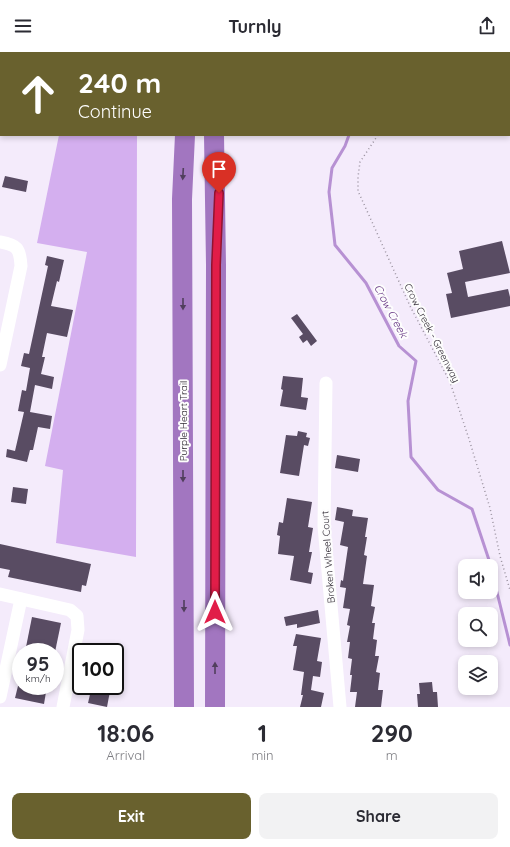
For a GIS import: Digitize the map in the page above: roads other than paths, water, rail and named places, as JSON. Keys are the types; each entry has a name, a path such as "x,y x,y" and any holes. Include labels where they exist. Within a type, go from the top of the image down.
{"highway":[{"name":"Purple Heart Trail","path":"184,707 182,199 185,136"},
{"path":"214,136 216,265 215,707"},
{"path":"216,265 222,136"}],"street":[{"path":"0,242 12,245 18,250 21,257 21,266 0,365"},
{"name":"Broken Wheel Court","path":"326,383 324,526 340,707"},
{"path":"0,594 70,610 76,616 78,630 62,707"},
{"path":"0,697 21,599"}],"waterway":[{"name":"Crow Creek","path":"349,136 345,146 332,168 329,192 335,245 366,283 399,346 416,361 408,401 411,457 438,490 472,509 489,559"},
{"name":"Crow Creek","path":"498,596 510,645"}]}
